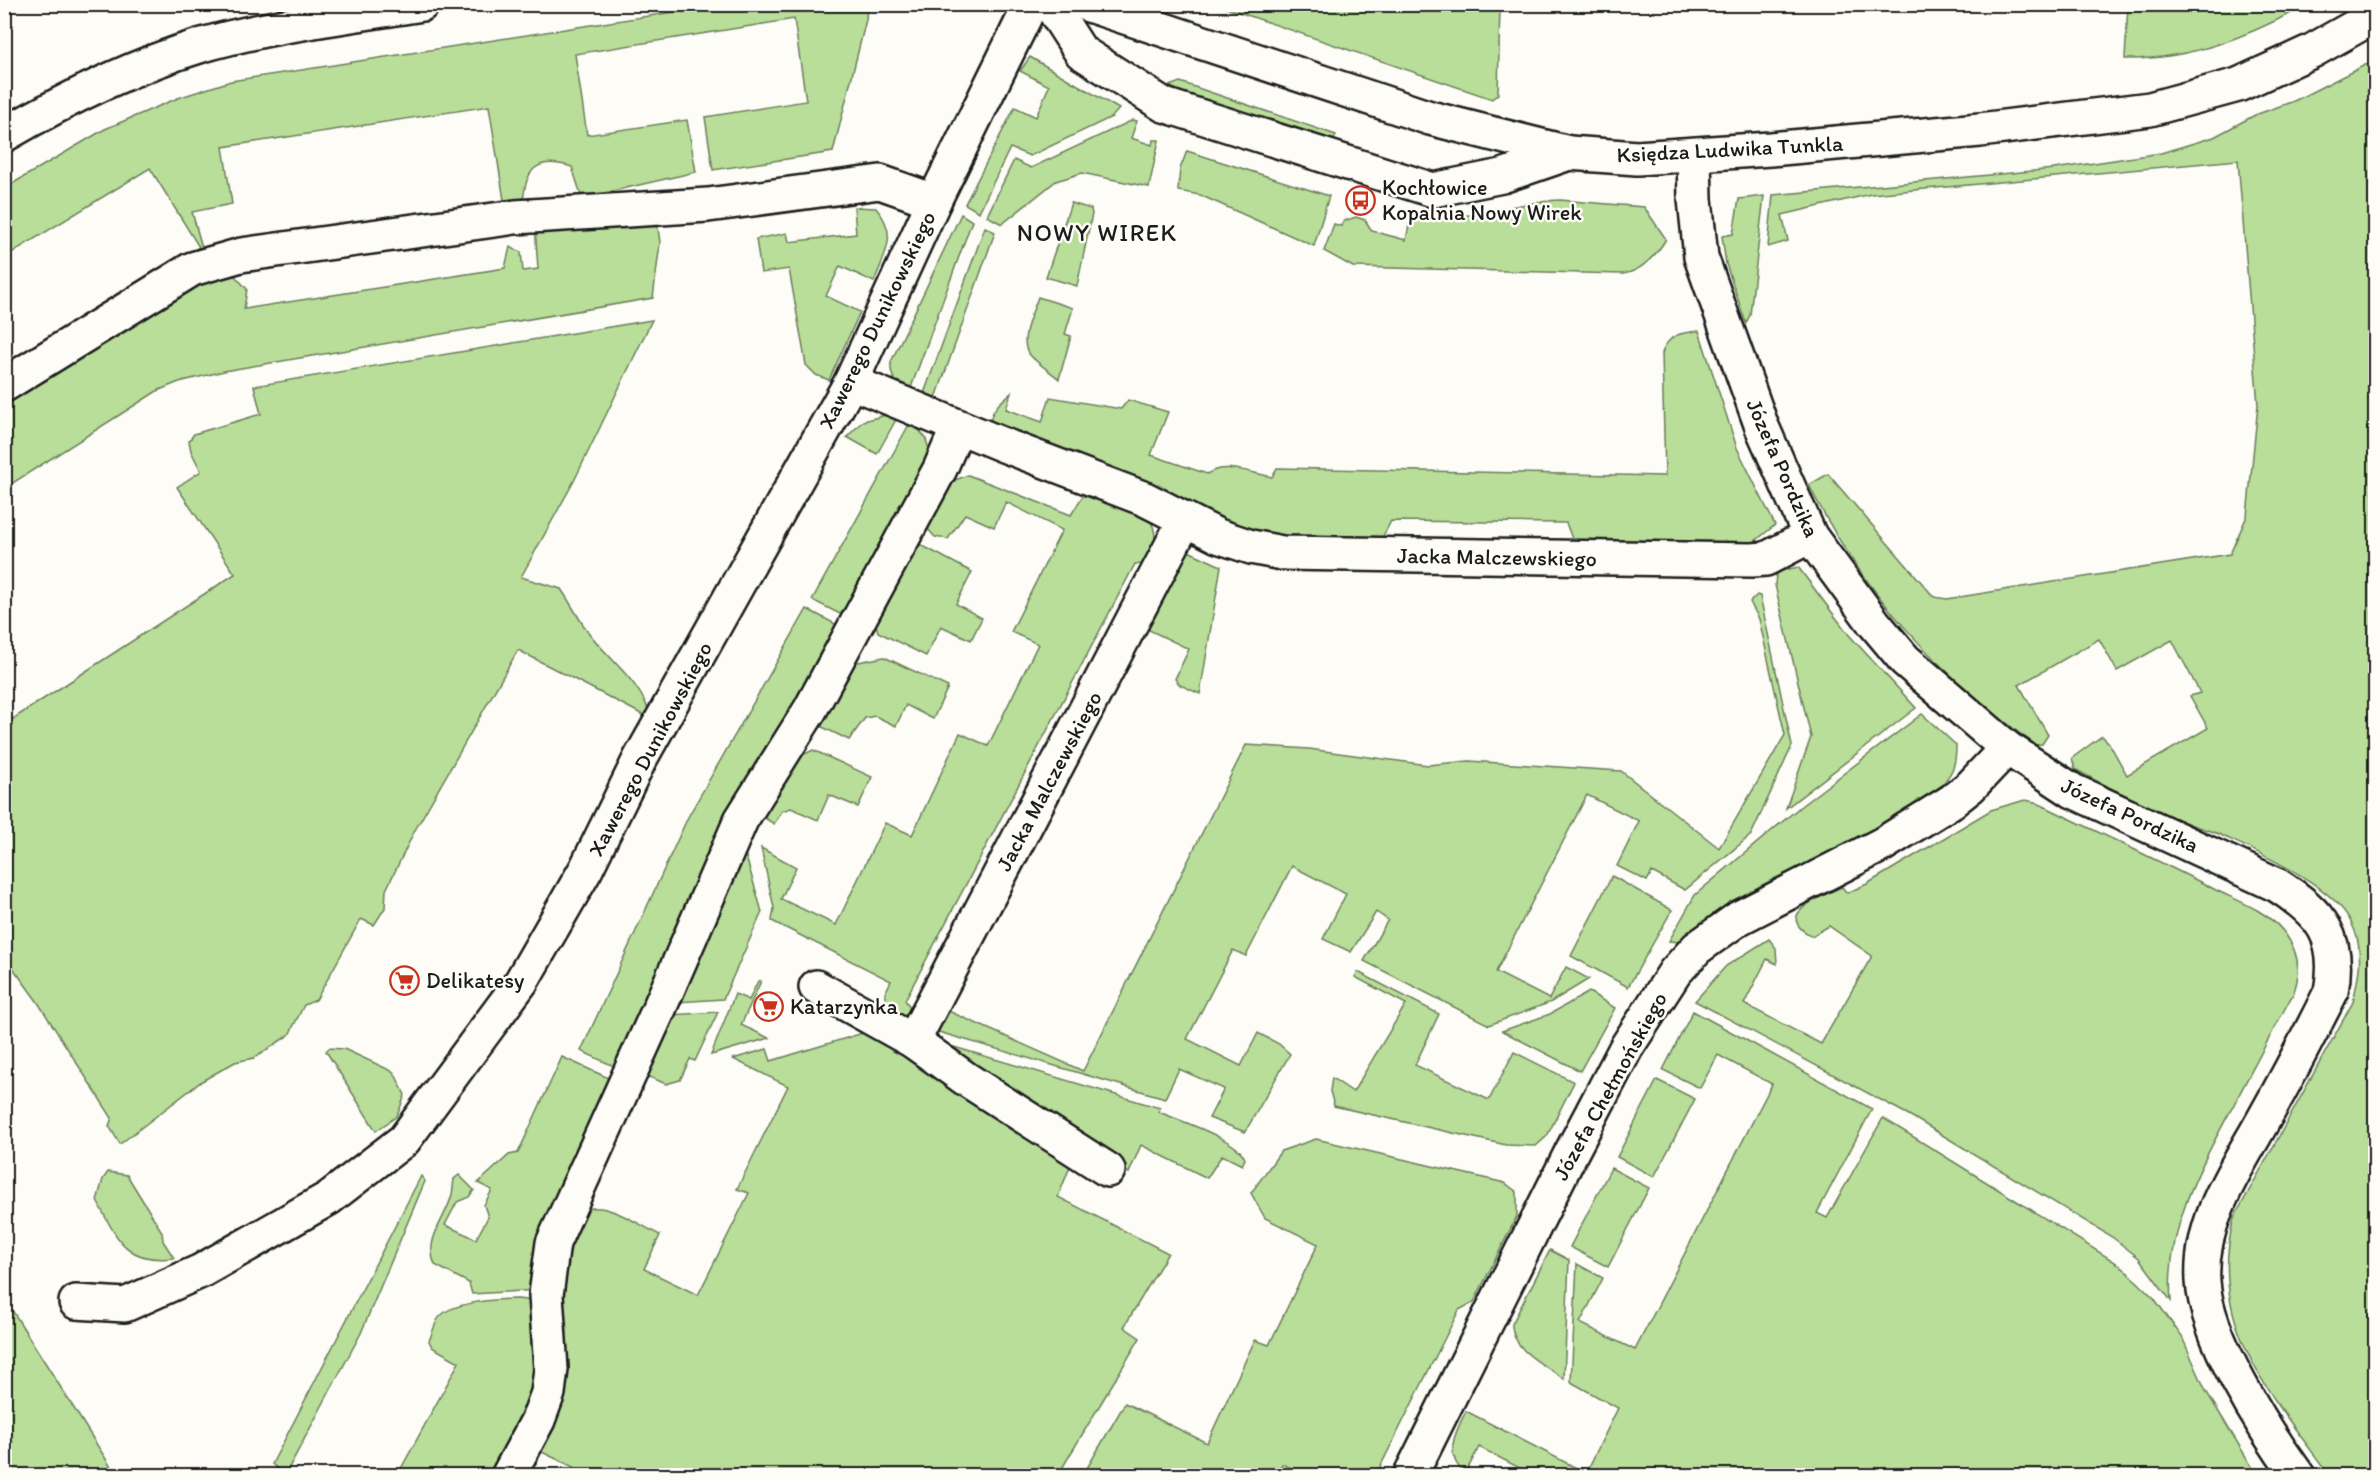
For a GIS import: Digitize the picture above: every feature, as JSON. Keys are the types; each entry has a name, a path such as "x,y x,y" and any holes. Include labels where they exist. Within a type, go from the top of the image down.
{"street":[{"path":"5,134 117,76 197,47 240,35 422,4"},
{"name":"Xawerego Dunikowskiego","path":"76,1302 124,1305 201,1271 328,1198 404,1140 521,982 586,869 640,759 851,382 934,201 1031,4"},
{"path":"1050,4 1082,52 1164,105 1433,190 1502,176 1569,153"},
{"name":"Księdza Ludwika Tunkla","path":"1086,4 1430,118 1569,153 1637,158 1980,130 2150,109 2238,85 2312,51 2376,15"},
{"name":"Józefa Pordzika","path":"1694,155 1697,231 1701,257 1762,427 1810,536 1874,623 1905,660 2007,748 2073,791 2277,885 2295,897 2325,928 2333,944 2336,967 2331,992 2223,1192 2206,1237 2203,1281 2212,1328 2235,1376 2298,1476"},
{"path":"4,385 192,269 241,255 515,217 708,205 880,182 934,201"},
{"name":"Jacka Malczewskiego","path":"851,382 958,427 1146,499 1185,520 1251,547 1282,553 1752,560 1766,559 1810,536"},
{"path":"508,1476 538,1420 548,1393 551,1369 546,1295 553,1243 741,820 810,710 940,469 958,427"},
{"name":"Jacka Malczewskiego","path":"913,1041 1185,520"},
{"name":"Józefa Chełmońskiego","path":"1419,1472 1571,1153 1626,1048 1674,972 1697,948 1739,918 1883,844 1952,801 1971,786 2007,748"},
{"path":"816,987 913,1041 966,1079 1108,1170"}],"green space":[{"path":"2128,4 2306,5 2263,27 2196,51 2125,59"},
{"path":"719,5 867,5 866,20 833,152 713,170 705,117 806,101 794,19 575,54 587,135 687,120 696,172 582,198 572,167 549,163 535,168 530,174 526,182 523,204 504,200 489,106 223,147 232,204 192,212 203,251 113,300 199,247 150,168 5,257 5,188 105,129 178,98 231,81"},
{"path":"1218,5 1500,5 1498,94 1492,99"},
{"path":"1030,57 1119,109 1112,117 1030,156 1010,148 979,212 965,204 1015,107 1036,117 1049,86 1020,71"},
{"path":"2375,60 2376,1475 2330,1476 2266,1387 2249,1356 2237,1325 2229,1292 2228,1256 2234,1218 2353,1002 2360,962 2358,942 2351,922 2342,908 2328,895 2293,871 2221,835 2187,823 2075,769 2072,758 2102,736 2109,743 2127,775 2208,728 2190,696 2200,693 2172,640 2117,671 2099,639 2019,685 2048,735 2042,744 2036,745 1968,691 1906,629 1852,560 1809,485 1828,474 1934,597 1947,599 2230,554 2247,516 2258,405 2238,160 1871,194 1782,215 1788,241 1768,247 1773,195 2054,169 2161,153 2214,137 2255,115 2294,101"},
{"path":"1180,82 1336,135 1333,142 1169,86"},
{"path":"1133,120 1137,121 1131,138 1152,145 1153,140 1159,140 1149,187 1082,173 1056,181 1002,224 987,216 1014,160 1031,168"},
{"path":"1187,151 1329,196 1314,246 1200,195 1178,191 1180,169"},
{"path":"1764,196 1750,315 1746,323 1726,264 1722,236 1733,234 1739,199"},
{"path":"1560,200 1644,207 1666,239 1648,261 1636,270 1623,274 1353,267 1324,251 1334,224 1341,226 1344,221 1356,217 1365,220 1372,231 1406,240 1411,216 1448,218"},
{"path":"1071,203 1091,209 1092,214 1077,286 1046,277"},
{"path":"854,207 876,208 887,227 888,244 874,282 840,266 826,296 860,312 829,380 816,375 806,365 789,269 761,273 756,239 787,233 789,242 856,234"},
{"path":"961,214 972,221 909,393 895,380 891,362"},
{"path":"645,221 658,228 660,243 653,298 224,371 179,382 157,391 5,488 5,400 208,274 235,276 247,289 244,309 505,268 510,247 521,252 523,271 538,269 535,225"},
{"path":"985,227 995,232 936,398 934,401 922,399"},
{"path":"1038,297 1073,308 1065,334 1071,336 1059,379 1033,358 1026,349 1027,327"},
{"path":"652,320 574,481 521,577 561,589 594,640 632,682 647,706 651,719 518,650 414,832 386,890 385,908 374,925 361,919 316,1000 304,1005 289,1035 254,1058 235,1062 202,1081 120,1144 109,1126 112,1118 37,1001 5,957 5,724 235,574 177,487 201,471 191,451 189,441 194,434 261,414 254,386"},
{"path":"1699,331 1737,448 1775,525 1749,546 1576,549 1566,523 1391,521 1380,542 1292,540 1217,524 995,428 990,422 1000,402 1011,393 1006,409 1042,422 1050,397 1121,409 1128,400 1168,412 1151,455 1207,474 1230,469 1272,477 1277,468 1665,476 1662,353 1672,338"},
{"path":"886,415 898,416 877,454 847,437 863,421"},
{"path":"911,421 925,437 930,452 846,617 812,600"},
{"path":"968,475 1071,515 1082,497 1091,493 1122,503 1144,514 1151,522 1155,532 1155,546 1151,565 1135,564 905,1000 915,1014 904,1021 885,1013 885,993 891,981 772,921 774,908 761,848 796,867 781,899 836,925 885,823 912,835 960,733 988,746 1038,644 1011,632 1062,530 1006,502 994,527 965,514 948,539 935,537 926,527 950,482"},
{"path":"921,545 972,572 956,604 982,618 971,640 941,626 926,656 878,632 874,618 913,546"},
{"path":"1184,549 1221,566 1200,694 1180,685 1175,679 1189,649 1149,630 1143,622"},
{"path":"1798,567 1849,635 1916,708 1786,808 1811,737 1775,585 1776,575 1781,571"},
{"path":"1757,595 1760,596 1792,746 1751,835 1685,890 1652,872 1647,881 1617,866 1639,821 1587,795 1496,972 1549,999 1566,967 1589,979 1551,1002 1489,1025 1364,961 1388,920 1376,912 1351,952 1323,939 1346,894 1292,866 1246,956 1233,950 1187,1039 1241,1066 1258,1033 1279,1044 1290,1054 1245,1132 1209,1118 1224,1089 1179,1069 1165,1098 935,1031 944,1009 1083,1071 1246,745 1309,749 1428,765 1469,761 1621,771 1719,848 1785,735 1759,619 1750,602"},
{"path":"807,609 841,627 620,1069 581,1051 688,817"},
{"path":"884,657 948,687 933,719 906,705 896,726 875,716 865,718 849,740 816,724 848,664"},
{"path":"1922,714 1956,745 1953,768 1942,785 1924,801 1874,832 1776,878 1738,899 1702,923 1681,942 1669,941 1695,895 1801,806"},
{"path":"813,750 872,777 858,807 829,795 818,820 791,808 782,811 774,824 760,815 794,759"},
{"path":"2025,800 2035,802 2259,911 2283,931 2295,953 2298,969 2293,994 2208,1154 2187,1201 2173,1249 2171,1301 2139,1258 2112,1237 1909,1115 1695,1001 1726,966 1769,939 1776,948 1777,964 1767,959 1744,1004 1821,1044 1872,956 1829,926 1812,936 1800,928 1796,921 1798,913 1814,900 1842,887 1847,893 1867,884 1991,810"},
{"path":"744,850 762,912 723,999 677,1002"},
{"path":"1612,876 1672,910 1628,987 1571,956"},
{"path":"1358,972 1439,1014 1415,1065 1489,1100 1514,1052 1574,1082 1547,1136 1536,1146 1506,1145 1334,1106 1330,1091 1332,1078 1353,1092 1406,1004 1355,977"},
{"path":"758,981 761,981 741,1025 769,1038 711,1055 735,994 749,1000"},
{"path":"1589,992 1615,1008 1580,1071 1502,1031 1550,1014"},
{"path":"1693,1011 1872,1109 1817,1213 1827,1218 1883,1118 2120,1265 2154,1298 2182,1337 2206,1391 2257,1475 1535,1476 1479,1447 1465,1474 1454,1459 1453,1443 1466,1411 1586,1473 1618,1408 1571,1382 1577,1264 1603,1278 1580,1323 1635,1350 1772,1084 1718,1055 1700,1088 1663,1070"},
{"path":"718,1012 695,1061 690,1059 680,1080 666,1084 645,1075 670,1015"},
{"path":"866,1032 916,1058 1071,1164 1058,1197 1168,1253 1124,1327 1140,1338 1058,1475 590,1475 542,1452 530,1475 522,1476 559,1273 582,1212 590,1208 610,1210 660,1235 644,1269 698,1295 749,1193 737,1189 788,1086 733,1059 767,1049 771,1061"},
{"path":"937,1042 1160,1108 1159,1112 1221,1138 1241,1152 1245,1159 1242,1165 1222,1155 1207,1178 1141,1145 1129,1173"},
{"path":"329,1048 344,1049 394,1072 405,1095 397,1116 376,1131 326,1051"},
{"path":"562,1057 615,1081 538,1290 472,1294 469,1283 435,1265 432,1256 433,1239 451,1198 454,1179 459,1175 474,1190 469,1197 457,1202 445,1225 476,1239 488,1217 484,1205 492,1190 478,1183 509,1155 518,1153"},
{"path":"1657,1080 1695,1099 1654,1177 1617,1157"},
{"path":"1316,1139 1505,1183 1517,1192 1517,1216 1474,1302 1459,1310 1376,1475 1307,1475 1282,1464 1276,1475 1083,1475 1125,1403 1207,1443 1255,1340 1269,1345 1318,1244 1265,1218 1251,1193 1281,1151"},
{"path":"1611,1168 1649,1188 1608,1267 1570,1247"},
{"path":"108,1172 127,1175 162,1232 163,1241 174,1258 158,1259 134,1253 117,1237 97,1201 103,1179"},
{"path":"421,1176 425,1181 361,1333 285,1475 272,1464"},
{"path":"1550,1250 1569,1260 1564,1379 1523,1349 1513,1333 1512,1324"},
{"path":"5,1299 116,1475 5,1475"},
{"path":"517,1299 537,1301 540,1374 497,1475 397,1476 459,1362 432,1347 429,1341 438,1319 443,1313 462,1305"}],"place":[{"name":"Kochłowice Kopalnia Nowy Wirek","path":"1361,200"},
{"name":"Delikatesy","path":"405,980"},
{"name":"Katarzynka","path":"769,1006"}],"district":[{"name":"NOWY WIREK","path":"1097,232"}]}
